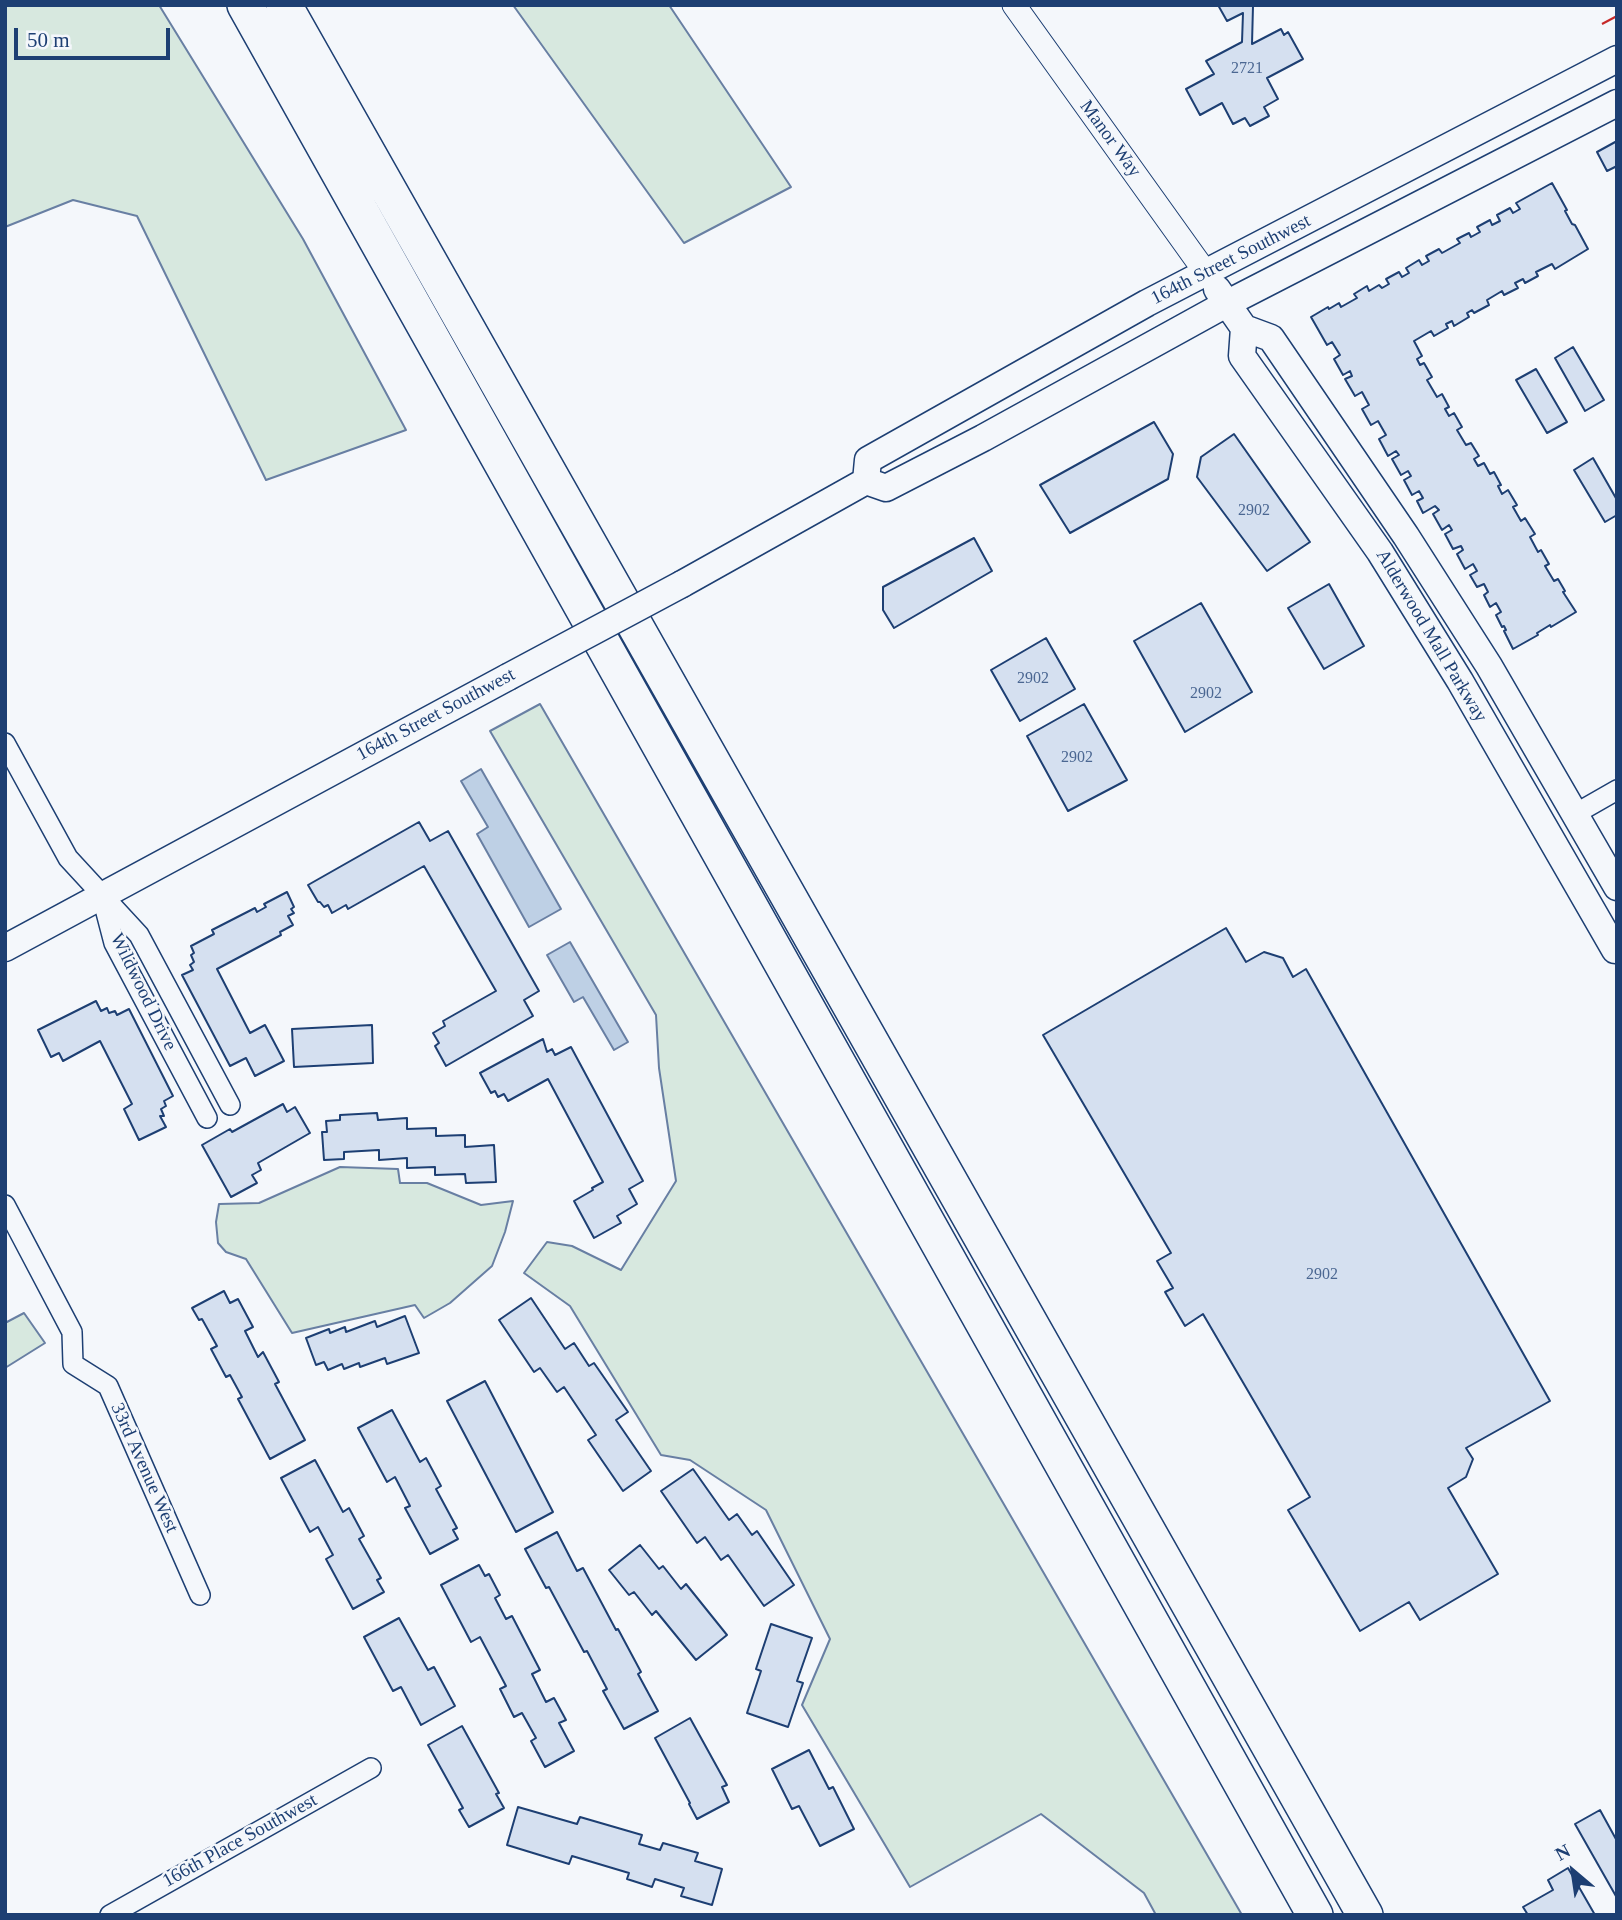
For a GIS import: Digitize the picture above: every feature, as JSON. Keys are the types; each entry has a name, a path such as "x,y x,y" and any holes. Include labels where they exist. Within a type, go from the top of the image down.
{"highway":[{"path":"245,5 1315,1915"},
{"path":"284,5 1365,1915"}],"main road":[{"name":"164th Street Southwest","path":"866,481 868,460 1147,303 1617,59"},
{"name":"164th Street Southwest","path":"5,948 682,584 866,481 886,488 983,438 1226,304 1617,103"},
{"name":"Alderwood Mall Parkway","path":"1206,273 1244,328 1271,338 1406,536 1489,666 1617,887"},
{"name":"Alderwood Mall Parkway","path":"1244,328 1242,356 1386,562 1460,681 1617,950"}],"street":[{"name":"Manor Way","path":"1014,5 1206,273"},
{"path":"5,743 68,858 102,896"},
{"path":"1575,814 1617,790"},
{"name":"Wildwood Drive","path":"102,896 139,935 230,1105"},
{"name":"Wildwood Drive","path":"102,896 114,943 207,1118"},
{"name":"33rd Avenue West","path":"5,1205 72,1332 73,1364 108,1386 200,1595"},
{"name":"166th Place Southwest","path":"110,1915 371,1768"}],"shaded area":[{"path":"5,5 159,5 303,239 406,430 266,480 137,216 73,200 5,227"},
{"path":"513,5 669,5 791,187 684,243"},
{"path":"540,704 1242,1915 1156,1915 1144,1893 1041,1814 910,1887 802,1705 830,1639 766,1510 690,1460 661,1455 570,1306 524,1273 547,1242 572,1246 621,1270 676,1181 659,1068 656,1015 490,731"},
{"path":"340,1167 398,1169 400,1183 427,1183 481,1205 513,1201 492,1266 450,1303 424,1318 415,1305 292,1333 246,1259 226,1252 218,1243 216,1222 219,1204 259,1203"},
{"path":"24,1313 45,1343 5,1368 5,1323"}],"water":[{"path":"481,769 561,909 529,927 477,834 488,827 461,781"},
{"path":"570,942 628,1042 614,1050 583,997 574,1002 547,955"}],"building":[{"path":"1218,5 1254,5 1252,44 1281,29 1284,35 1288,32 1303,59 1267,78 1278,99 1264,107 1269,116 1250,126 1245,118 1233,124 1222,103 1200,115 1186,89 1214,74 1206,61 1242,42 1243,13 1227,21"},
{"path":"1617,141 1617,166 1607,171 1597,152"},
{"path":"1552,183 1588,249 1555,269 1552,264 1536,272 1538,276 1525,283 1523,279 1515,283 1518,288 1504,295 1502,291 1487,300 1489,305 1474,313 1472,310 1467,313 1469,317 1454,326 1452,321 1446,324 1448,328 1434,336 1431,331 1414,341 1422,356 1417,359 1420,365 1424,363 1432,377 1427,380 1437,397 1442,394 1449,407 1445,409 1449,416 1454,413 1462,427 1457,430 1466,445 1471,443 1479,456 1474,459 1478,466 1484,463 1490,474 1494,472 1501,485 1498,486 1502,494 1508,490 1517,505 1513,507 1521,521 1525,518 1535,534 1530,537 1549,564 1545,566 1554,581 1558,579 1576,612 1513,649 1504,626 1502,627 1496,615 1501,612 1496,603 1490,607 1484,595 1488,592 1484,584 1477,587 1470,575 1477,571 1473,564 1465,569 1457,554 1463,550 1461,546 1453,549 1445,534 1452,530 1449,525 1442,530 1433,514 1439,510 1435,506 1423,513 1417,501 1423,498 1419,491 1412,495 1404,480 1411,476 1408,471 1401,475 1392,459 1399,455 1396,451 1388,456 1379,439 1386,435 1378,421 1371,425 1362,409 1369,405 1362,392 1355,396 1345,379 1352,376 1350,371 1343,375 1334,359 1340,355 1332,342 1327,345 1311,317 1339,303 1341,307 1357,298 1354,294 1367,286 1369,291 1379,285 1382,288 1389,284 1386,279 1399,272 1402,277 1409,273 1406,268 1419,260 1422,265 1429,261 1426,256 1439,249 1442,253 1460,243 1457,239 1469,233 1471,237 1480,232 1477,227 1490,220 1492,225 1500,221 1497,215 1510,208 1513,213 1520,209 1516,203"},
{"path":"1573,347 1604,400 1585,411 1555,358"},
{"path":"1536,369 1567,422 1547,433 1516,380"},
{"path":"1154,422 1173,454 1168,479 1070,533 1040,485"},
{"path":"1234,434 1310,542 1267,571 1197,477 1201,457"},
{"path":"1593,458 1617,500 1617,515 1605,522 1574,470"},
{"path":"974,538 992,571 894,628 883,610 883,587"},
{"path":"1329,584 1364,646 1324,669 1288,608"},
{"path":"1201,603 1252,692 1185,732 1134,641"},
{"path":"1046,638 1075,689 1020,721 991,670"},
{"path":"1084,704 1127,780 1068,811 1027,736"},
{"path":"419,822 430,841 448,831 539,991 524,1000 533,1016 446,1066 435,1046 439,1043 433,1033 445,1026 443,1021 496,991 424,866 348,909 346,905 332,913 328,905 324,907 318,902 308,885"},
{"path":"287,892 294,907 291,909 294,913 288,916 293,925 280,932 281,935 217,969 250,1033 265,1025 284,1061 255,1076 246,1058 230,1066 182,975 193,970 190,965 194,962 191,946 214,934 212,930 255,908 257,912 266,907 264,904"},
{"path":"1226,928 1246,962 1264,952 1283,958 1293,977 1306,969 1550,1401 1466,1448 1473,1459 1466,1477 1448,1488 1498,1574 1420,1620 1409,1602 1360,1631 1288,1510 1310,1497 1203,1314 1185,1326 1165,1292 1173,1288 1157,1261 1171,1253 1043,1035"},
{"path":"96,1001 101,1011 107,1008 109,1013 115,1011 117,1015 129,1009 173,1096 164,1101 166,1106 161,1109 164,1116 160,1116 166,1127 139,1140 124,1109 132,1104 100,1041 63,1061 59,1053 51,1057 38,1030"},
{"path":"372,1025 373,1063 294,1067 292,1029"},
{"path":"543,1039 547,1052 552,1049 555,1055 571,1047 643,1181 629,1189 637,1204 617,1216 621,1223 594,1238 574,1201 603,1182 548,1079 508,1101 504,1094 498,1097 495,1091 491,1093 480,1073"},
{"path":"283,1104 287,1112 295,1107 310,1133 258,1163 261,1170 252,1175 257,1183 231,1197 202,1145"},
{"path":"377,1113 378,1120 407,1118 407,1129 436,1128 436,1136 465,1135 465,1147 494,1145 496,1182 466,1183 465,1174 435,1175 435,1167 407,1168 407,1158 379,1160 379,1150 344,1152 344,1159 324,1160 322,1132 327,1132 326,1121 340,1120 340,1115"},
{"path":"224,1291 230,1303 238,1299 253,1327 245,1331 258,1357 263,1352 279,1382 275,1384 305,1440 270,1459 238,1399 242,1397 230,1375 226,1377 211,1349 217,1346 202,1319 199,1320 192,1308"},
{"path":"531,1298 565,1349 574,1343 589,1366 594,1363 628,1412 616,1420 651,1471 623,1491 588,1440 596,1435 564,1387 557,1392 540,1368 534,1372 499,1320"},
{"path":"405,1316 419,1353 387,1364 385,1358 360,1367 359,1363 344,1369 342,1364 328,1370 324,1362 316,1365 306,1338 329,1329 330,1333 345,1327 346,1332 375,1321 377,1327"},
{"path":"485,1381 553,1512 516,1532 447,1401"},
{"path":"392,1410 420,1462 426,1458 441,1486 436,1489 457,1528 453,1530 458,1539 430,1554 405,1508 410,1506 395,1477 387,1482 358,1428"},
{"path":"315,1460 343,1512 349,1508 364,1536 359,1539 381,1578 377,1580 384,1592 353,1609 326,1559 333,1555 318,1527 310,1532 281,1478"},
{"path":"693,1469 729,1520 737,1514 752,1535 757,1531 794,1585 764,1606 728,1555 721,1560 705,1537 697,1543 661,1491"},
{"path":"557,1532 577,1571 583,1568 616,1630 618,1629 658,1711 624,1729 603,1691 607,1689 587,1651 584,1652 525,1549"},
{"path":"640,1545 659,1569 663,1566 681,1589 686,1584 727,1635 696,1660 656,1611 652,1615 634,1592 629,1595 609,1570"},
{"path":"479,1565 485,1576 489,1574 500,1595 495,1598 506,1619 512,1616 540,1670 532,1674 546,1702 554,1698 566,1720 559,1723 574,1751 545,1767 531,1741 536,1738 522,1713 514,1717 500,1689 506,1686 480,1637 471,1642 441,1585"},
{"path":"399,1618 428,1670 434,1667 455,1706 421,1725 401,1687 393,1691 364,1637"},
{"path":"771,1624 812,1638 797,1681 803,1683 788,1727 747,1713 761,1671 756,1669"},
{"path":"690,1718 727,1785 722,1787 729,1802 697,1819 655,1738"},
{"path":"462,1726 499,1793 496,1794 504,1808 469,1827 459,1810 463,1808 428,1745"},
{"path":"809,1750 829,1789 833,1787 854,1829 820,1846 799,1806 792,1809 772,1769"},
{"path":"518,1807 577,1824 580,1817 642,1835 639,1844 660,1850 663,1843 698,1853 695,1861 722,1869 712,1905 681,1896 684,1888 655,1879 652,1887 627,1879 629,1873 572,1856 569,1864 507,1845"},
{"path":"1600,1810 1617,1841 1617,1898 1575,1824"},
{"path":"1568,1868 1595,1915 1528,1915 1523,1907 1553,1890 1548,1880"}],"power":[{"path":"1602,24 1617,16"}]}
